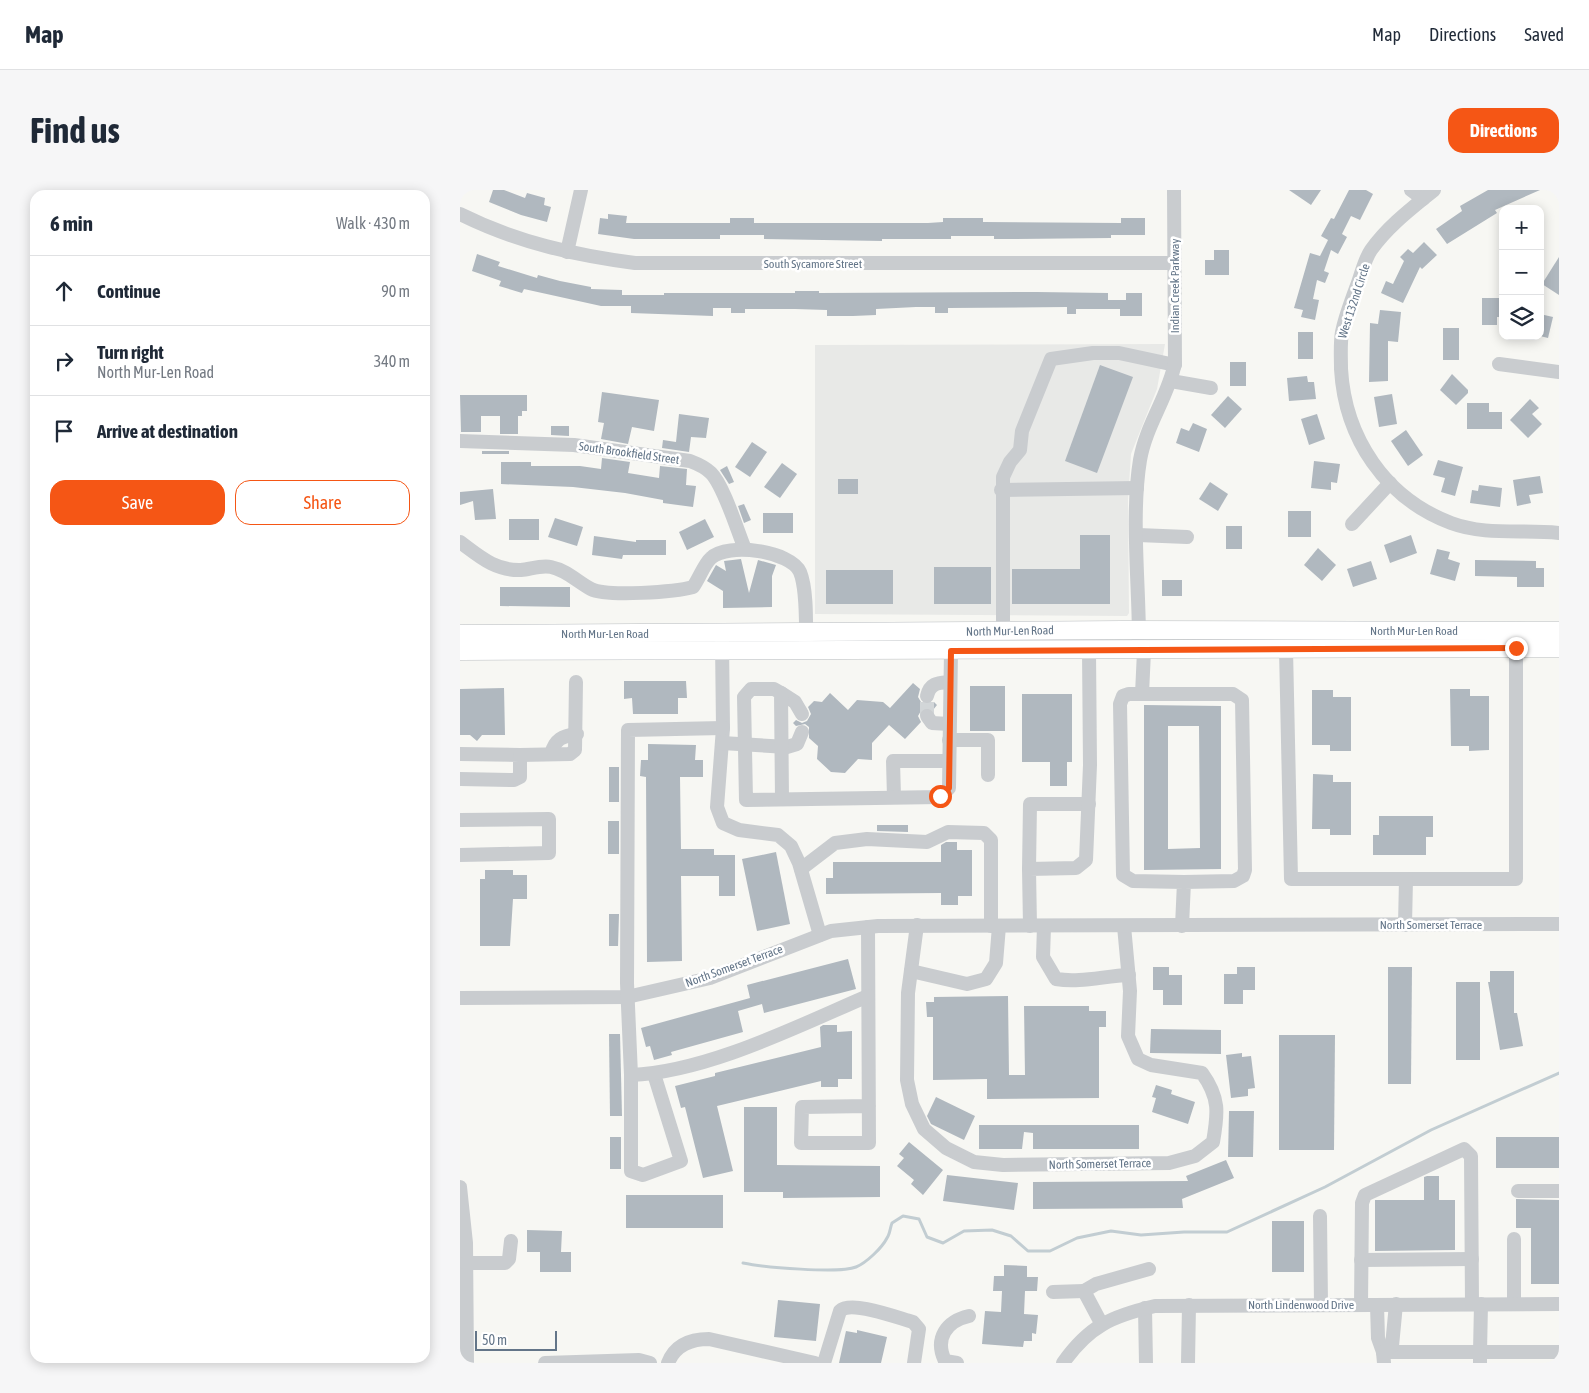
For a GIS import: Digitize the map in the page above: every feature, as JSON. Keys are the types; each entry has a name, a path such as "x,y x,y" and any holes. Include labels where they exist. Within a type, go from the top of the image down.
{"main road":[{"name":"North Mur-Len Road","path":"460,634 722,642 806,642 1003,631 1559,631"},
{"name":"North Mur-Len Road","path":"460,651 722,642"},
{"name":"North Mur-Len Road","path":"806,642 951,651 1559,648"}],"street":[{"path":"567,252 581,190"},
{"name":"Indian Creek Parkway","path":"1142,694 1137,488 1144,441 1171,381 1174,366 1174,190"},
{"path":"1411,190 1423,199"},
{"name":"West 132nd Circle","path":"1434,190 1401,217 1371,251 1342,332 1340,350 1342,387 1351,422 1367,455 1390,483 1416,506 1465,527 1494,532 1559,533"},
{"name":"South Sycamore Street","path":"460,214 526,242 567,252 635,263 1174,263"},
{"path":"1003,631 1001,490 1003,477 1010,462 1020,450 1022,431 1052,359 1093,353 1119,353 1174,366"},
{"path":"1499,364 1559,372"},
{"path":"1171,381 1211,388"},
{"name":"South Brookfield Street","path":"460,441 574,445 690,461 703,466 713,474 745,549"},
{"path":"1352,524 1390,483"},
{"path":"1001,490 1137,488"},
{"path":"1138,535 1186,537"},
{"path":"460,542 495,567 520,570 552,567 592,590 614,593 682,591 693,587 711,558 729,550 745,549 791,562 800,571 806,642"},
{"path":"722,642 723,728 718,807 723,823 739,830 778,835 791,846 801,869 820,935"},
{"path":"1286,649 1291,879 1516,879 1516,648"},
{"path":"802,714 795,702 774,689 751,689 744,697 746,800 940,796 949,788 951,651"},
{"path":"1029,869 1076,868 1086,860 1089,804 1089,651"},
{"path":"460,754 570,754 576,750 576,682"},
{"path":"927,696 930,687 934,684 950,682"},
{"path":"781,693 782,799"},
{"path":"1129,694 1233,694 1242,700 1245,870 1243,876 1234,881 1184,882 1133,882 1123,875 1120,704 1123,696 1129,694"},
{"path":"926,716 932,722 950,724"},
{"path":"654,1074 681,1161 643,1176 631,1171 631,1075 627,997 628,730 723,728"},
{"path":"722,743 782,747 797,744 802,732"},
{"path":"949,740 988,740 988,775"},
{"path":"460,779 514,780 520,777 520,754"},
{"path":"894,797 893,761 949,761"},
{"path":"1030,926 1030,804 1089,804"},
{"path":"460,820 549,819 551,837 549,853 460,855"},
{"path":"801,869 835,844 867,839 927,842 948,832 984,833 991,840 996,963 986,979 967,984 911,971"},
{"path":"1405,925 1406,879"},
{"path":"1182,926 1184,882"},
{"name":"North Somerset Terrace","path":"460,998 627,997 710,978 820,935 868,927 1559,924"},
{"name":"North Somerset Terrace","path":"916,926 908,993 909,1088 912,1104 924,1129 946,1148 974,1162 1003,1165 1169,1163 1195,1156 1213,1142 1218,1117 1214,1088 1202,1073 1151,1065 1138,1059 1128,1036 1129,975 1124,926"},
{"path":"1044,926 1043,957 1056,978 1074,982 1101,976 1129,975"},
{"path":"868,927 868,996 869,1106 869,1144 801,1143 802,1107 869,1106"},
{"path":"631,1075 654,1074 692,1065 767,1040 868,996"},
{"path":"1361,1304 1362,1203 1365,1195 1464,1149 1471,1156 1472,1259 1480,1357"},
{"path":"460,1186 466,1263 467,1363"},
{"path":"1518,1191 1559,1191"},
{"path":"1320,1216 1320,1305"},
{"path":"1514,1240 1514,1304"},
{"path":"466,1263 505,1263 509,1259 511,1241"},
{"path":"1361,1260 1472,1259"},
{"path":"1053,1292 1084,1291 1096,1284 1149,1268"},
{"path":"1084,1291 1101,1324"},
{"path":"1377,1304 1378,1338 1384,1358"},
{"path":"1384,1358 1392,1346 1396,1304"},
{"name":"North Lindenwood Drive","path":"1063,1363 1071,1352 1101,1324 1145,1308 1189,1305 1559,1304"},
{"path":"1188,1363 1189,1305"},
{"path":"824,1363 840,1310 855,1306 913,1322 919,1329 914,1363"},
{"path":"1145,1308 1146,1363"},
{"path":"957,1363 944,1361 941,1348 943,1337 948,1325 957,1319 969,1316"},
{"path":"668,1363 680,1346 694,1339 709,1339 815,1363"},
{"path":"1384,1358 1480,1357 1559,1352"},
{"path":"545,1363 639,1360 650,1363"}],"shaded area":[{"path":"1165,344 1157,389 1131,454 1128,500 1129,613 1127,616 815,614 815,345"}],"building":[{"path":"493,190 504,190 525,198 527,193 545,198 544,205 551,207 547,222 521,215 489,202"},
{"path":"1289,190 1321,190 1311,205"},
{"path":"1349,190 1366,190 1373,194 1360,220 1351,216 1342,234 1347,237 1338,254 1331,250 1324,271 1329,273 1325,283 1317,280 1313,299 1319,300 1315,320 1301,317 1303,310 1294,308 1310,253 1320,256 1328,240 1321,236 1331,218 1334,219"},
{"path":"1488,190 1540,190 1506,205 1499,205 1499,208 1495,210 1497,213 1447,244 1436,229 1462,211 1460,206"},
{"path":"608,214 627,216 626,223 730,223 730,218 754,218 754,223 928,223 943,222 943,218 983,218 983,222 1121,223 1121,218 1145,218 1145,235 1111,235 1111,238 1016,239 994,239 994,236 951,236 951,239 882,239 882,241 764,239 764,235 720,235 720,239 634,239 598,234 600,218 608,219"},
{"path":"1424,242 1437,255 1422,269 1420,267 1403,303 1381,293 1386,281 1393,284 1404,261 1400,257 1408,249 1413,253"},
{"path":"1214,250 1229,250 1229,275 1205,275 1205,260 1214,260"},
{"path":"477,254 500,262 498,266 537,278 538,275 591,287 591,289 622,290 622,295 664,295 664,293 795,293 795,291 819,291 819,293 1037,292 1108,293 1108,300 1126,300 1126,293 1142,293 1142,316 1120,316 1120,309 1076,309 1076,314 1067,314 1067,307 948,308 948,313 935,313 935,307 916,307 876,309 876,315 853,316 827,316 827,310 795,309 745,309 745,313 731,313 731,308 713,308 713,316 631,313 631,306 601,306 524,289 522,293 499,286 501,281 472,271"},
{"path":"1559,257 1559,295 1544,285 1544,281"},
{"path":"1482,298 1499,298 1497,325 1482,325"},
{"path":"1380,310 1401,312 1398,342 1388,341 1388,381 1369,382 1370,323 1378,324"},
{"path":"1544,315 1553,317 1548,338 1544,337"},
{"path":"1443,328 1459,328 1459,360 1443,360"},
{"path":"1298,332 1313,332 1313,359 1298,359"},
{"path":"1230,362 1246,362 1246,386 1230,386"},
{"path":"1100,365 1133,377 1097,473 1065,461"},
{"path":"1452,374 1468,390 1468,393 1456,405 1440,390"},
{"path":"1307,376 1308,382 1314,382 1316,399 1289,401 1287,378"},
{"path":"602,392 659,400 654,431 632,427 628,444 601,439 604,423 598,422"},
{"path":"1392,394 1397,424 1379,427 1374,397"},
{"path":"460,395 527,395 527,411 522,411 522,416 518,416 518,434 500,434 500,416 481,416 481,432 461,432"},
{"path":"1228,396 1242,409 1225,428 1211,415"},
{"path":"1530,399 1539,408 1532,414 1542,424 1528,438 1510,420"},
{"path":"1467,403 1489,403 1489,412 1502,412 1502,429 1467,429"},
{"path":"679,414 709,418 706,438 691,437 689,452 662,448 663,440 676,442"},
{"path":"1317,414 1325,439 1309,445 1301,419"},
{"path":"1193,423 1207,429 1199,452 1176,443 1181,428 1189,431"},
{"path":"551,426 569,426 569,436 551,435"},
{"path":"1406,430 1423,455 1408,466 1391,441"},
{"path":"752,442 767,452 750,477 735,467"},
{"path":"482,451 509,451 509,454 482,454"},
{"path":"602,458 630,462 628,473 659,478 660,466 687,469 686,485 696,486 693,507 663,503 663,500 625,493 573,487 501,484 501,462 531,462 531,466 580,466 601,469"},
{"path":"1438,460 1463,467 1455,496 1441,492 1445,478 1433,475"},
{"path":"1314,461 1340,464 1337,483 1331,482 1331,490 1311,488"},
{"path":"782,463 797,474 780,498 764,487"},
{"path":"727,466 734,482 729,484 720,470"},
{"path":"1540,476 1543,493 1529,495 1531,503 1517,506 1513,480"},
{"path":"838,479 858,479 858,494 838,494"},
{"path":"1210,482 1228,494 1218,511 1199,499"},
{"path":"1479,485 1502,488 1500,507 1470,503 1472,490 1478,491"},
{"path":"493,489 496,519 475,520 473,501 460,505 460,492"},
{"path":"744,504 751,520 744,523 738,506"},
{"path":"1288,511 1311,511 1311,537 1288,537"},
{"path":"763,513 793,513 793,533 763,533"},
{"path":"555,518 583,527 577,546 548,537"},
{"path":"509,519 539,519 539,540 509,540"},
{"path":"705,519 714,537 687,550 679,532"},
{"path":"1226,526 1242,526 1242,549 1226,549"},
{"path":"1080,535 1110,535 1110,604 1012,604 1012,569 1080,569"},
{"path":"1411,535 1417,553 1390,563 1384,545"},
{"path":"594,536 636,542 636,540 666,540 666,555 623,555 622,559 592,555"},
{"path":"1318,548 1336,565 1322,581 1304,565"},
{"path":"1437,549 1450,552 1448,559 1460,563 1455,581 1430,574"},
{"path":"741,559 749,593 758,560 776,565 772,576 772,607 723,608 723,591 707,581 716,565 726,571 724,561"},
{"path":"1475,560 1536,561 1536,568 1544,568 1544,587 1517,587 1517,577 1475,576"},
{"path":"1371,561 1377,579 1353,587 1347,569"},
{"path":"934,567 991,567 991,604 934,604"},
{"path":"826,570 893,570 893,604 826,604"},
{"path":"1162,580 1182,580 1182,596 1162,596"},
{"path":"500,587 570,587 570,607 500,606"},
{"path":"624,681 686,681 687,698 678,698 678,714 633,714 632,698 624,699"},
{"path":"913,683 920,689 918,697 921,702 928,705 934,702 937,705 933,710 927,707 922,709 918,716 921,722 905,739 889,725 872,743 872,760 858,759 845,773 831,772 817,759 818,746 809,738 809,727 805,724 796,726 793,723 796,720 802,723 807,721 811,714 808,707 814,701 822,702 830,693 848,710 857,700 883,702 890,708"},
{"path":"970,686 1005,686 1005,731 970,731"},
{"path":"504,688 505,735 482,735 477,741 470,735 460,735 460,689"},
{"path":"1450,689 1470,689 1470,696 1489,696 1489,750 1469,751 1469,746 1451,746"},
{"path":"1312,690 1333,690 1333,697 1351,697 1351,751 1330,751 1330,745 1312,745"},
{"path":"1022,694 1072,694 1072,762 1067,762 1067,786 1050,786 1050,762 1022,762"},
{"path":"1144,705 1221,706 1221,869 1144,870","holes":["1168,726 1199,726 1200,848 1168,849"]},
{"path":"648,744 696,745 695,760 703,760 703,777 680,777 681,849 714,849 714,855 735,855 735,896 719,896 719,876 681,876 682,961 647,962 646,777 640,776 641,760 648,760"},
{"path":"609,767 619,767 619,802 609,802"},
{"path":"1313,774 1333,775 1333,782 1351,782 1351,835 1330,835 1330,829 1312,829"},
{"path":"1379,816 1433,816 1433,837 1426,837 1426,855 1373,855 1373,835 1379,835"},
{"path":"608,821 619,821 619,854 608,854"},
{"path":"877,825 908,825 908,832 877,831"},
{"path":"946,842 957,842 957,850 972,850 972,896 958,896 958,905 941,905 941,893 826,894 826,878 833,878 833,862 941,862 941,845"},
{"path":"776,852 790,924 757,931 742,859"},
{"path":"485,870 513,870 513,875 527,875 527,899 513,899 510,946 480,946 480,879 485,879"},
{"path":"609,914 619,914 618,946 609,946"},
{"path":"848,959 856,989 764,1013 762,1004 738,1011 743,1032 671,1052 672,1055 654,1060 650,1046 646,1047 641,1028 750,998 747,985"},
{"path":"1153,967 1169,967 1169,975 1182,975 1182,1005 1163,1005 1163,990 1153,990"},
{"path":"1237,967 1255,967 1255,990 1243,990 1243,1004 1224,1004 1224,974 1237,974"},
{"path":"1388,967 1412,967 1411,1084 1388,1084"},
{"path":"1490,971 1514,971 1514,1013 1517,1013 1523,1046 1500,1050 1488,982 1490,982"},
{"path":"1456,982 1480,982 1480,1060 1456,1060"},
{"path":"1008,996 1009,1075 1025,1075 1024,1006 1089,1006 1089,1011 1106,1011 1106,1027 1099,1027 1099,1098 987,1099 987,1079 933,1080 933,1017 927,1017 926,1002 934,1002 934,997"},
{"path":"823,1025 837,1025 837,1032 852,1031 852,1079 838,1079 838,1087 821,1087 821,1081 717,1106 733,1171 703,1178 685,1107 681,1108 675,1086 715,1076 715,1073 821,1047 820,1027"},
{"path":"1151,1029 1221,1030 1221,1054 1150,1053"},
{"path":"609,1034 620,1034 622,1116 610,1116"},
{"path":"1279,1035 1335,1035 1334,1150 1279,1150"},
{"path":"1242,1053 1242,1057 1251,1056 1255,1088 1248,1089 1248,1096 1231,1098 1226,1055"},
{"path":"1156,1085 1172,1090 1171,1094 1195,1102 1188,1124 1152,1112 1156,1098 1152,1097"},
{"path":"936,1097 975,1116 964,1140 931,1124 927,1116"},
{"path":"744,1107 777,1107 777,1165 880,1166 880,1197 783,1198 783,1192 744,1192"},
{"path":"1229,1111 1254,1111 1253,1157 1228,1157"},
{"path":"979,1125 1139,1125 1139,1149 1033,1149 1033,1133 1024,1132 1022,1149 979,1149"},
{"path":"610,1137 621,1137 621,1169 610,1169"},
{"path":"1496,1137 1559,1137 1559,1168 1496,1168"},
{"path":"909,1142 943,1170 923,1195 911,1184 914,1180 897,1166 904,1158 899,1154"},
{"path":"1226,1160 1234,1178 1182,1199 1183,1208 1033,1209 1033,1182 1188,1181 1186,1176"},
{"path":"947,1175 1018,1183 1014,1210 943,1201"},
{"path":"1439,1176 1439,1200 1455,1200 1455,1250 1375,1251 1375,1200 1424,1200 1424,1177"},
{"path":"626,1195 723,1195 723,1228 626,1228"},
{"path":"1516,1199 1559,1200 1559,1284 1531,1284 1531,1228 1516,1228"},
{"path":"1272,1221 1304,1221 1304,1272 1272,1272"},
{"path":"527,1230 562,1231 561,1252 571,1252 571,1272 540,1272 540,1252 527,1252"},
{"path":"1004,1265 1027,1266 1027,1277 1038,1277 1037,1291 1025,1291 1024,1314 1038,1315 1036,1334 1032,1333 1032,1341 1024,1341 1023,1347 982,1344 985,1311 1001,1312 1002,1291 993,1291 994,1276 1004,1276"},
{"path":"778,1300 820,1304 816,1341 774,1337"},
{"path":"857,1330 887,1337 881,1363 839,1363 846,1331 857,1333"}],"waterway":[{"path":"743,1263 818,1270 856,1267 878,1251 885,1242 892,1223 903,1216 919,1219 927,1237 943,1243 964,1231 992,1230 1011,1236 1028,1251 1050,1251 1077,1238 1111,1231 1141,1235 1227,1232 1325,1187 1431,1130 1559,1073"}],"tunnel":[{"path":"927,696 927,716"}],"route":[{"path":"940,796 949,788 951,651 1516,648"}]}
